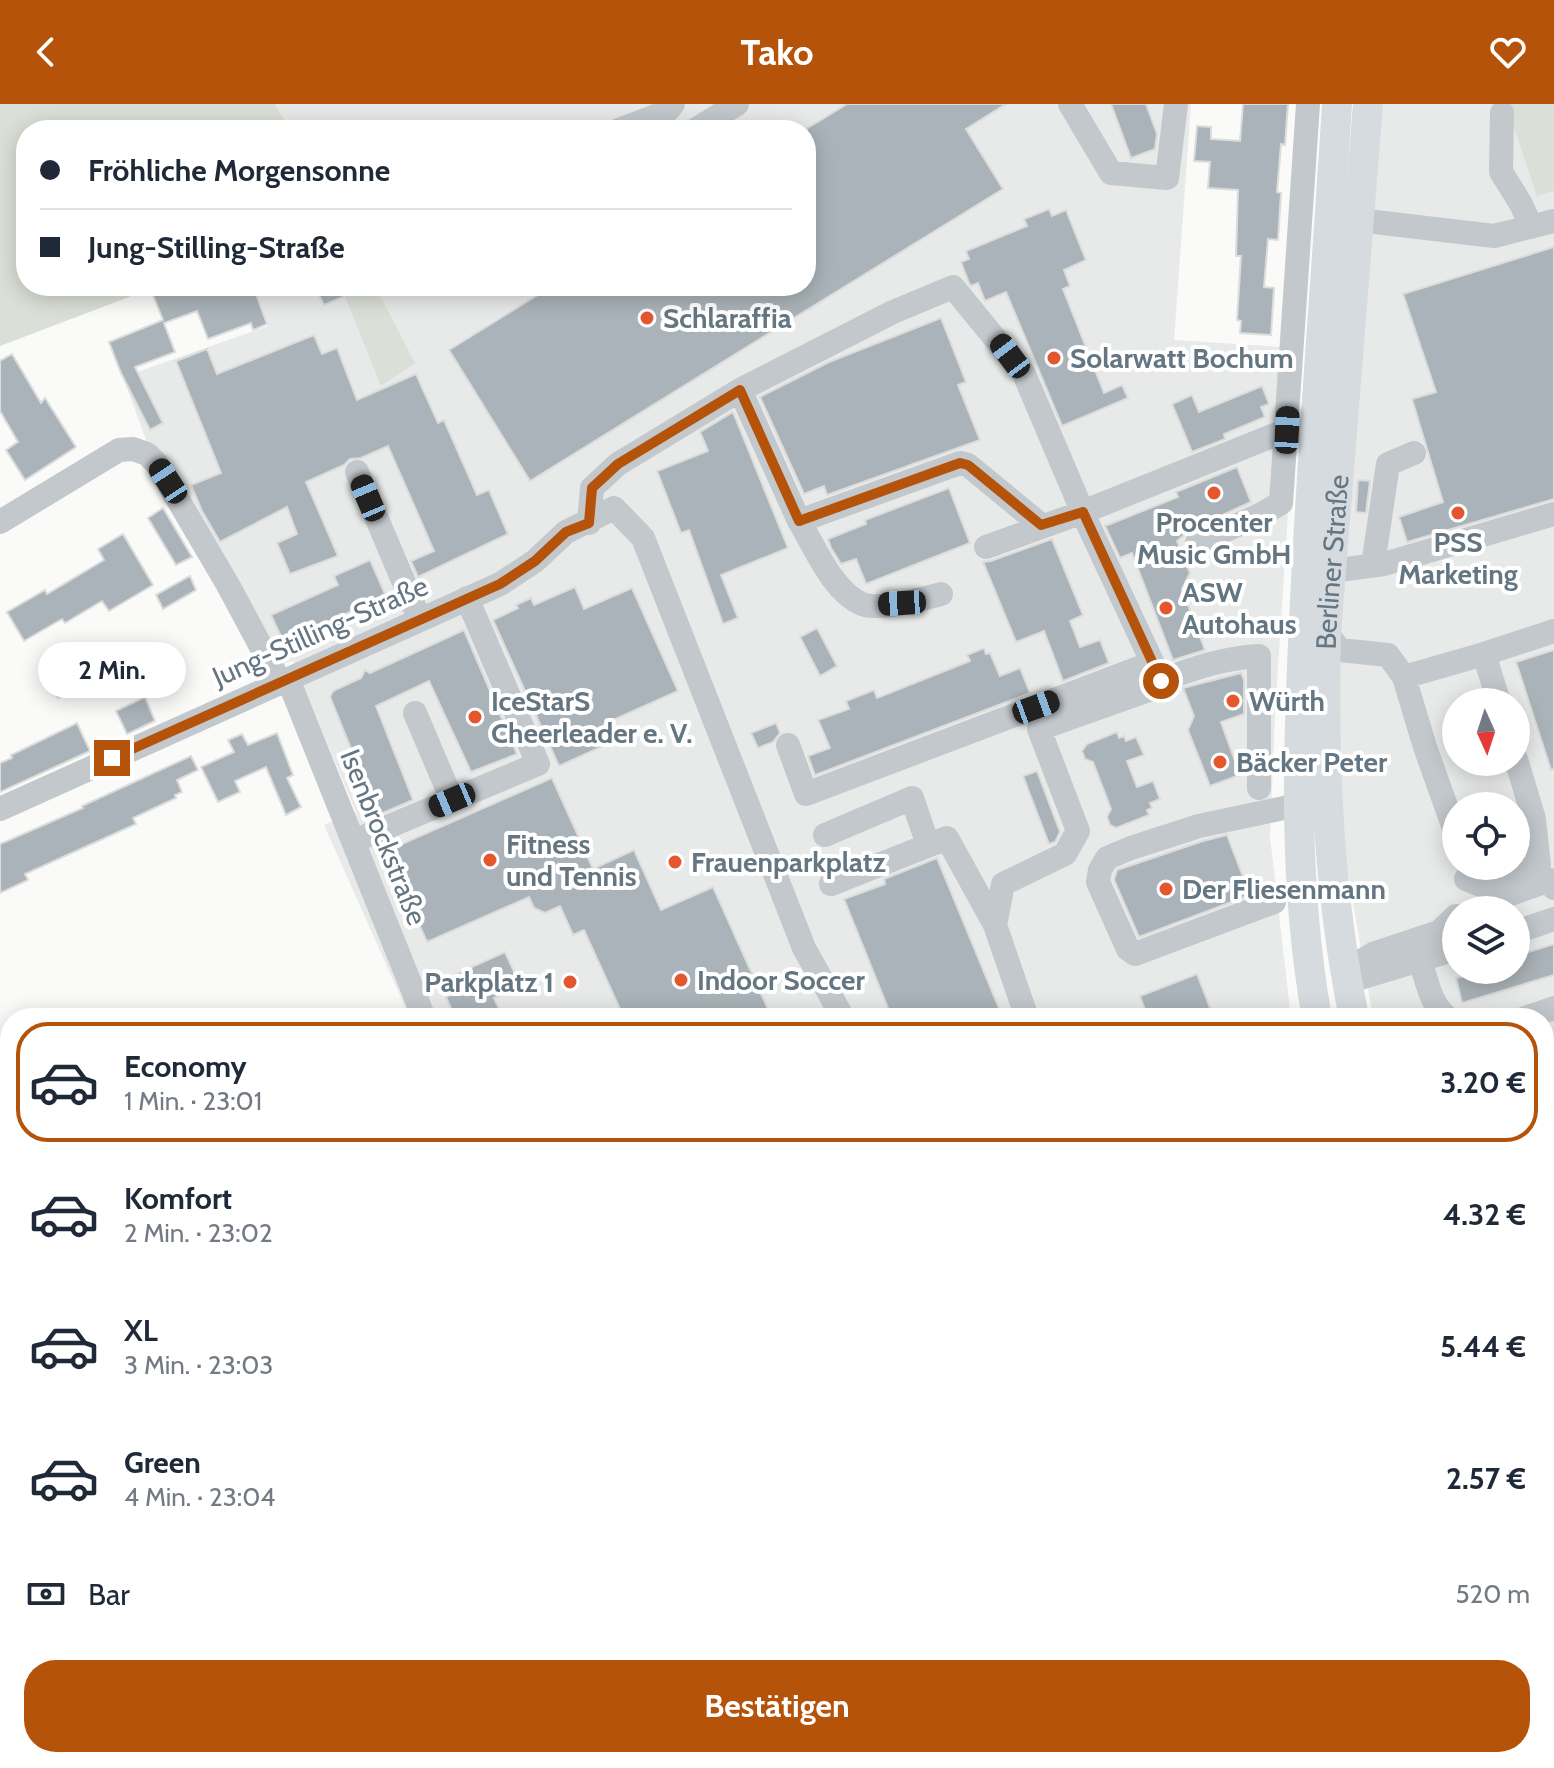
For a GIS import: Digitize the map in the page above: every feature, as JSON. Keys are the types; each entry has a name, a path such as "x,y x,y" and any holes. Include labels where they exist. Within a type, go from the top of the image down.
{"main road":[{"name":"Berliner Straße","path":"1316,1008 1301,910 1298,805 1301,431 1337,104"},
{"name":"Berliner Straße","path":"1352,1008 1327,825 1326,633 1368,104"}],"street":[{"path":"645,120 666,112 673,104"},
{"path":"711,120 737,104"},
{"path":"1070,104 1111,173 1167,178 1176,104"},
{"name":"Berliner Straße","path":"1301,431 1308,104"},
{"path":"1502,113 1501,172 1521,204 1542,224"},
{"path":"1358,220 1494,236 1542,224"},
{"path":"589,523 592,488 618,464 740,390 893,312 953,287 1024,374 1083,512 1161,680"},
{"path":"740,390 799,521 845,593 864,605 902,603 941,594"},
{"path":"986,547 1301,431"},
{"path":"1197,543 1281,503 1301,431"},
{"name":"Isenbrockstraße","path":"3,514 119,450 133,449 147,454 168,481 284,680 354,841 420,1008"},
{"path":"1373,565 1388,464 1414,453"},
{"path":"799,521 960,463 968,465 1041,525"},
{"path":"357,472 419,618"},
{"path":"589,523 614,508 643,538 804,948 837,1008"},
{"path":"1331,571 1373,565 1554,514"},
{"name":"Jung-Stilling-Straße","path":"0,809 500,584 535,561 566,532 589,523"},
{"path":"354,841 538,764 467,598"},
{"path":"1404,677 1554,631"},
{"path":"1326,633 1340,650 1388,655 1404,677 1442,795"},
{"path":"1484,654 1495,688"},
{"path":"788,745 806,794 1203,665 1235,657 1259,656 1259,788"},
{"path":"995,925 1003,884 1065,854 1078,831 1039,729 1161,680"},
{"path":"415,713 452,800"},
{"path":"825,835 912,798 928,845"},
{"path":"1274,902 1135,954 1128,949 1098,882 1107,858 1131,848 1199,826 1298,805"},
{"path":"1530,806 1539,865 1530,868"},
{"path":"831,884 947,838 995,925 1024,1008"},
{"path":"1474,880 1481,885 1496,880"},
{"path":"1505,896 1550,880 1554,888"},
{"path":"1530,927 1554,919"},
{"path":"1345,973 1373,954 1442,929"},
{"path":"1345,973 1442,953"},
{"path":"1420,960 1438,1008"}],"shaded area":[{"path":"0,104 275,104 284,120 16,120 16,296 132,296 0,346"},
{"path":"275,104 1191,104 1174,340 1282,347 1288,512 1270,837 1290,1008 406,1008 324,825 356,812 293,661 280,665 170,466 146,440 123,377 268,326 258,296 816,296 816,120 284,120"},
{"path":"1379,104 1554,104 1554,1008 1371,1008 1337,811 1334,665"},
{"path":"1506,104 1554,104 1554,191 1537,196"},
{"path":"345,296 380,296 415,363 381,386"}],"building":[{"name":"Schlaraffia","path":"847,104 1006,104 966,129 1003,189 530,481 449,350 536,296 816,296 816,123"},
{"path":"1111,104 1146,104 1157,134 1155,149 1131,158"},
{"path":"1243,104 1288,104 1277,192 1281,193 1278,240 1268,239 1264,287 1274,288 1271,335 1240,333 1241,321 1237,320 1241,256 1236,256 1238,190 1208,188 1210,162 1194,161 1197,126 1211,127 1211,139 1240,141"},
{"path":"1049,209 1052,216 1066,210 1086,260 1064,270 1070,286 1063,289 1104,393 1122,385 1128,398 1062,426 1006,292 985,301 978,283 971,286 969,283 961,262 969,259 966,251 1027,226 1024,219"},
{"path":"1554,247 1554,499 1407,542 1399,517 1443,502 1412,399 1436,392 1403,294"},
{"path":"153,296 257,296 267,324 253,330 251,323 208,339 197,311 164,323 175,352 135,367 163,423 150,430 109,342 163,320"},
{"path":"319,296 343,297 324,305"},
{"path":"941,318 966,382 958,385 980,440 827,495 824,486 804,494 760,397 829,362"},
{"path":"314,335 322,354 337,348 357,400 416,374 438,423 444,420 477,495 489,490 508,534 418,577 411,561 434,551 388,446 361,458 350,459 344,465 306,482 338,556 290,574 277,543 297,534 287,507 220,542 191,485 221,473 176,361 207,349 217,374"},
{"path":"12,354 41,403 45,398 76,447 25,480 6,450 18,442 0,411 0,361"},
{"path":"1262,386 1269,404 1261,407 1265,417 1224,434 1225,439 1192,452 1172,404 1192,395 1199,412"},
{"path":"733,412 788,548 721,575 738,618 723,624 689,530 681,533 657,471 708,451 700,432"},
{"path":"1237,467 1251,502 1191,529 1177,541 1190,573 1182,589 1205,650 1173,660 1132,553 1120,558 1105,526 1178,497 1176,492"},
{"path":"1358,480 1370,481 1366,513 1356,512"},
{"path":"949,488 970,543 866,584 856,559 841,564 831,548 828,539 866,524 865,520"},
{"path":"163,508 192,557 176,565 148,518"},
{"path":"123,534 153,585 109,611 102,601 65,623 62,619 24,641 7,612 45,590 47,594 104,560 98,549"},
{"path":"1052,539 1083,615 1070,621 1080,647 1100,640 1109,663 1063,681 1044,631 1016,642 983,562"},
{"path":"370,560 386,596 341,616 345,625 330,632 328,627 286,647 271,615 338,585 334,576"},
{"path":"190,576 196,590 163,609 156,595"},
{"path":"575,587 584,609 632,588 678,691 604,724 612,742 559,766 493,620 531,598 534,605"},
{"path":"817,628 837,666 820,676 800,637"},
{"path":"464,630 517,754 471,772 429,681 376,706 413,800 378,815 330,697 333,691 361,678 365,670 370,673"},
{"path":"984,648 986,654 990,653 1000,676 1020,668 1030,693 815,775 808,756 830,748 818,720 849,709 846,701 874,690 877,698 970,661 967,655"},
{"path":"1554,650 1554,769 1551,770 1530,705 1530,688 1524,688 1516,662"},
{"path":"78,653 93,679 58,698 42,681 44,672"},
{"path":"1241,673 1244,680 1244,714 1221,722 1240,775 1210,786 1188,730 1194,716 1183,688"},
{"path":"145,697 155,721 127,734 116,711"},
{"path":"77,723 90,751 0,792 0,763"},
{"path":"776,723 780,733 773,742 758,748 751,733"},
{"path":"1117,732 1119,738 1124,736 1126,741 1136,737 1144,755 1127,761 1137,787 1153,781 1160,799 1150,803 1152,808 1147,810 1149,815 1116,828 1110,825 1107,817 1111,809 1093,762 1085,759 1082,751 1087,744"},
{"path":"277,733 293,775 287,778 301,807 286,815 266,767 235,781 240,792 218,802 201,767 234,752 228,740 242,734 248,745"},
{"path":"191,756 198,770 177,780 182,792 175,795 176,798 133,818 136,824 25,874 28,880 0,893 0,844"},
{"path":"1037,771 1060,832 1055,842 1049,844 1023,776"},
{"path":"552,778 593,869 634,850 661,910 713,887 767,1008 619,1008 584,930 573,935 560,906 545,913 534,908 529,897 427,942 386,851"},
{"path":"1227,835 1250,895 1139,937 1114,880 1117,870"},
{"path":"937,858 999,1008 888,1008 844,899 885,884 884,879"},
{"path":"1554,944 1554,975 1530,982 1530,952"},
{"path":"505,952 521,987 494,998 498,1008 451,1008 446,997 450,995 443,980"},
{"path":"1197,974 1210,1008 1144,1008 1140,996"},
{"path":"1457,984 1524,984 1462,1003"}],"place":[{"name":"Schlaraffia","path":"647,318"},
{"name":"Solarwatt Bochum","path":"1054,358"},
{"name":"Procenter Music GmbH","path":"1214,493"},
{"name":"PSS Marketing","path":"1458,513"},
{"name":"ASW Autohaus","path":"1166,608"},
{"name":"Würth","path":"1233,701"},
{"name":"IceStarS Cheerleader e. V.","path":"475,717"},
{"name":"Bäcker Peter","path":"1220,762"},
{"name":"Fitness und Tennis","path":"490,860"},
{"name":"Frauenparkplatz","path":"675,862"},
{"name":"Der Fliesenmann","path":"1166,889"},
{"name":"Indoor Soccer","path":"681,980"},
{"name":"Parkplatz 1","path":"570,982"}],"route":[{"path":"112,758 500,584 535,561 566,532 589,523 592,488 618,464 740,390 799,521 960,463 968,465 1041,525 1083,512 1161,681"}]}
